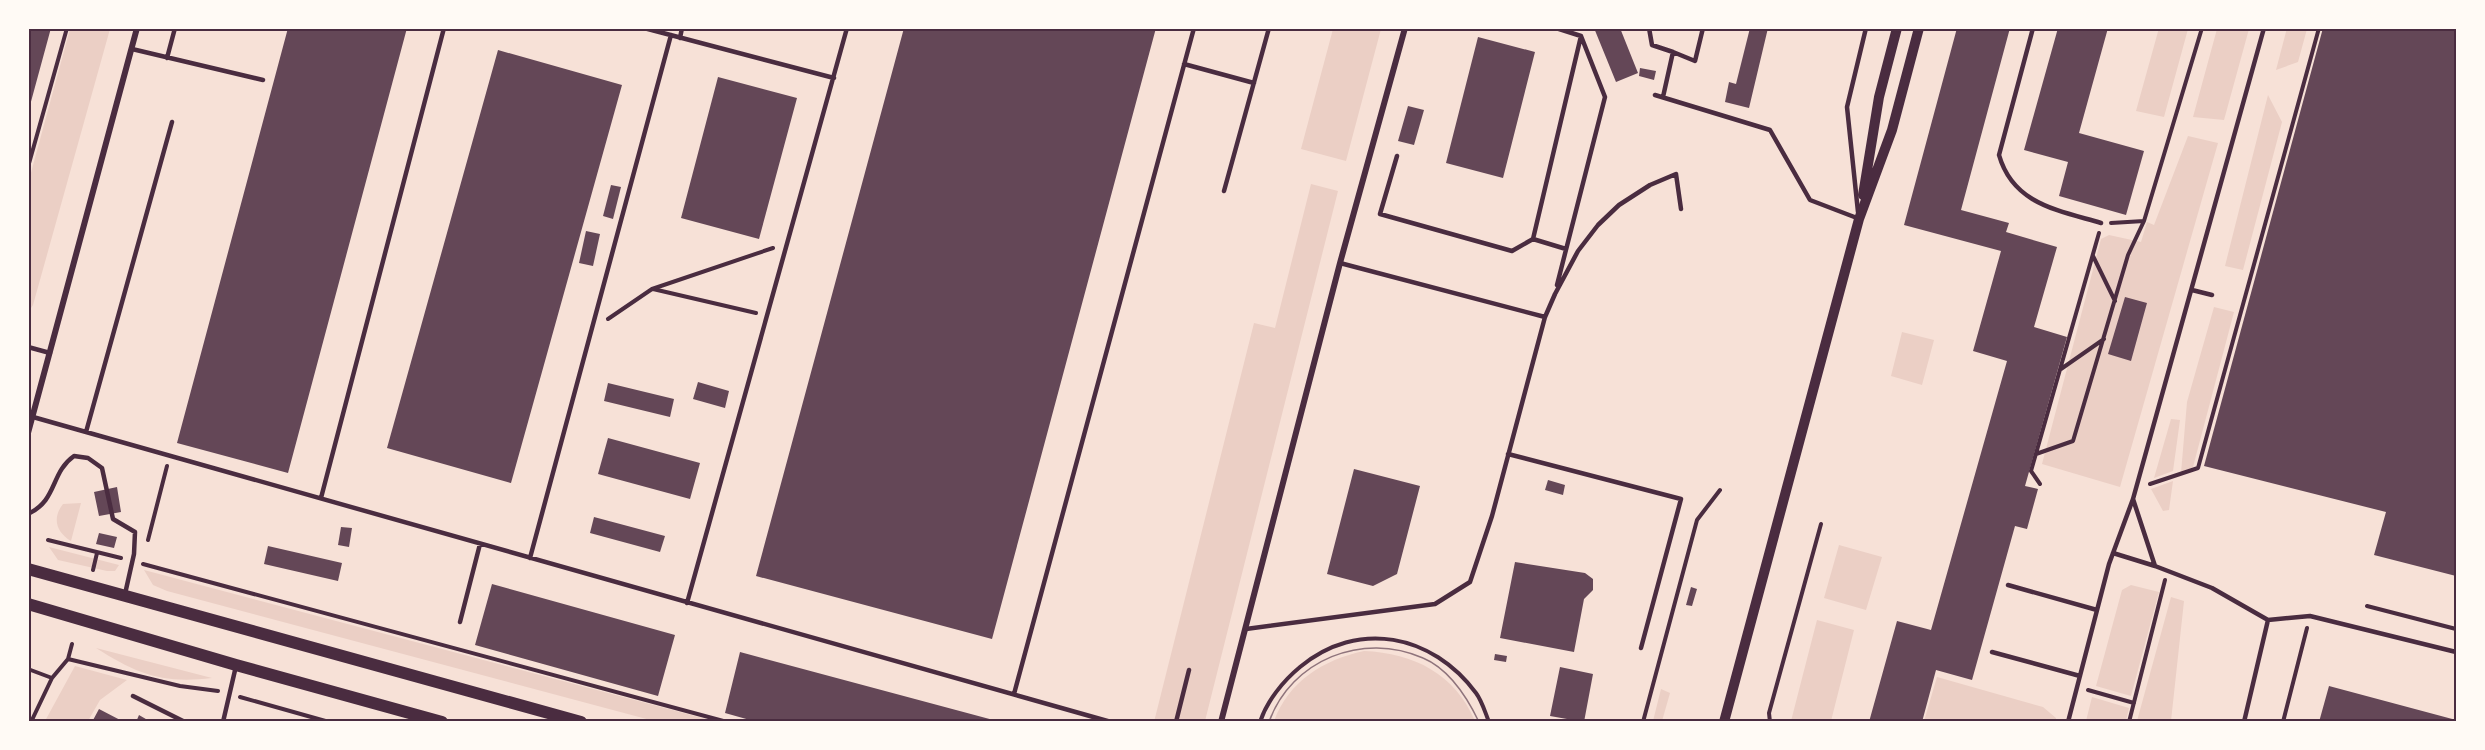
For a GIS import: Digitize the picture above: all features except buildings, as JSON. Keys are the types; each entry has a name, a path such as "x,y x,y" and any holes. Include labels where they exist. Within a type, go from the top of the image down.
{"main road":[{"path":"28,569 581,722"},
{"path":"28,603 236,665 442,722"}],"street":[{"path":"28,433 137,28"},
{"path":"1221,722 1340,263 1405,28"},
{"path":"1859,219 1879,97 1897,28"},
{"path":"1724,722 1859,219 1899,106 1919,28"},
{"path":"1879,97 1882,110 1886,113 1892,113 1899,106"}],"lane":[{"path":"167,58 175,28"},
{"path":"321,498 444,28"},
{"path":"644,28 834,78"},
{"path":"680,38 682,28"},
{"path":"687,603 847,28"},
{"path":"1014,694 1194,28"},
{"path":"1224,191 1269,28"},
{"path":"1556,28 1581,36"},
{"path":"1649,28 1652,45 1695,61 1703,28"},
{"path":"1654,95 1770,130 1810,200 1859,219 1847,107 1866,28"},
{"path":"2033,28 1999,155 2005,175 2023,195 2057,210 2101,223"},
{"path":"2068,722 2097,610 2113,554 2133,500 2264,28"},
{"path":"530,558 671,35"},
{"path":"1533,240 1581,36"},
{"path":"1555,294 1605,97 1581,36"},
{"path":"132,49 263,80"},
{"path":"1664,97 1673,52"},
{"path":"1184,64 1254,83"},
{"path":"86,432 172,122"},
{"path":"1397,156 1380,214 1512,251 1533,240 1566,249"},
{"path":"1246,629 1435,604 1470,582 1545,317 1578,251 1598,225 1619,205 1650,185 1676,174 1681,209"},
{"path":"1340,263 1545,317"},
{"path":"2192,290 2212,295"},
{"path":"28,346 50,353"},
{"path":"33,417 1111,722"},
{"path":"1508,454 1681,500 1641,648"},
{"path":"28,514 40,508 53,489 62,464 74,456 88,458 102,468 113,519 135,532 133,561 125,596"},
{"path":"2133,500 2155,566"},
{"path":"459,622 480,544"},
{"path":"2113,554 2168,570 2212,588 2268,620 2310,616 2457,652"},
{"path":"2008,585 2097,610"},
{"path":"2244,722 2268,620"},
{"path":"1992,652 2080,676"},
{"path":"223,722 236,665"},
{"path":"1176,722 1189,670"},
{"path":"133,696 184,722"}],"path":[{"path":"28,167 67,28"},
{"path":"2036,454 2073,441 2128,255 2144,221 2202,28"},
{"path":"2135,489 2198,468 2319,28"},
{"path":"2040,484 2031,471 2101,223 2144,221"},
{"path":"592,329 652,289 788,243"},
{"path":"2092,256 2115,301"},
{"path":"652,289 767,316"},
{"path":"2060,369 2104,338"},
{"path":"148,541 168,462"},
{"path":"1643,722 1697,520 1720,490"},
{"path":"1770,722 1769,713 1821,524"},
{"path":"48,540 727,722"},
{"path":"142,564 145,552"},
{"path":"93,570 97,553"},
{"path":"2129,722 2168,570"},
{"path":"2367,606 2457,629"},
{"path":"2283,722 2310,616"},
{"path":"1260,722 1284,680 1317,654 1358,638 1395,638 1424,648 1454,670 1477,694 1489,722"},
{"path":"31,722 52,678 68,659 72,644"},
{"path":"68,659 180,686 206,688 329,722"},
{"path":"28,669 52,678"},
{"path":"2077,687 2134,703"}],"shaded area":[{"path":"2159,28 2188,29 2164,117 2136,111"},
{"path":"2287,28 2307,29 2298,62 2276,70"},
{"path":"70,29 110,29 33,305 29,311 29,180"},
{"path":"1333,29 1381,29 1346,161 1301,149"},
{"path":"2217,29 2249,29 2224,120 2193,117"},
{"path":"2268,95 2282,122 2243,270 2225,266"},
{"path":"2188,136 2218,143 2120,487 2042,464 2101,239 2109,235 2141,242 2147,222 2154,225"},
{"path":"1311,184 1338,191 1205,721 1154,722 1254,323 1275,328"},
{"path":"2214,307 2234,312 2193,467 2181,473 2187,402"},
{"path":"1902,332 1934,340 1922,385 1891,376"},
{"path":"2171,419 2180,420 2173,471 2154,478"},
{"path":"2173,481 2169,510 2163,511 2151,489"},
{"path":"81,503 71,541 59,529 57,514 63,504"},
{"path":"1839,545 1882,557 1866,610 1824,598"},
{"path":"49,547 119,565 115,571 107,571 58,560"},
{"path":"144,570 714,721 654,721 167,591 153,585"},
{"path":"2131,585 2159,592 2131,696 2096,686 2122,590"},
{"path":"2171,597 2184,601 2171,721 2137,721"},
{"path":"1817,620 1854,630 1831,721 1791,721"},
{"path":"96,648 212,678 179,680 151,675 124,664"},
{"path":"1364,651 1400,656 1431,669 1456,691 1467,705 1475,721 1274,721 1289,694 1309,674 1335,660"},
{"path":"75,666 127,680 100,700 88,721 45,721"},
{"path":"1937,677 2043,707 2056,718 2056,721 1924,721"},
{"path":"1661,689 1670,693 1662,721 1653,721"},
{"path":"2092,697 2129,708 2126,721 2086,721"}],"tram line":[{"path":"1269,722 1279,700 1294,682 1312,667 1354,650 1377,648 1400,650 1423,658 1441,669 1463,694 1479,722"}]}
